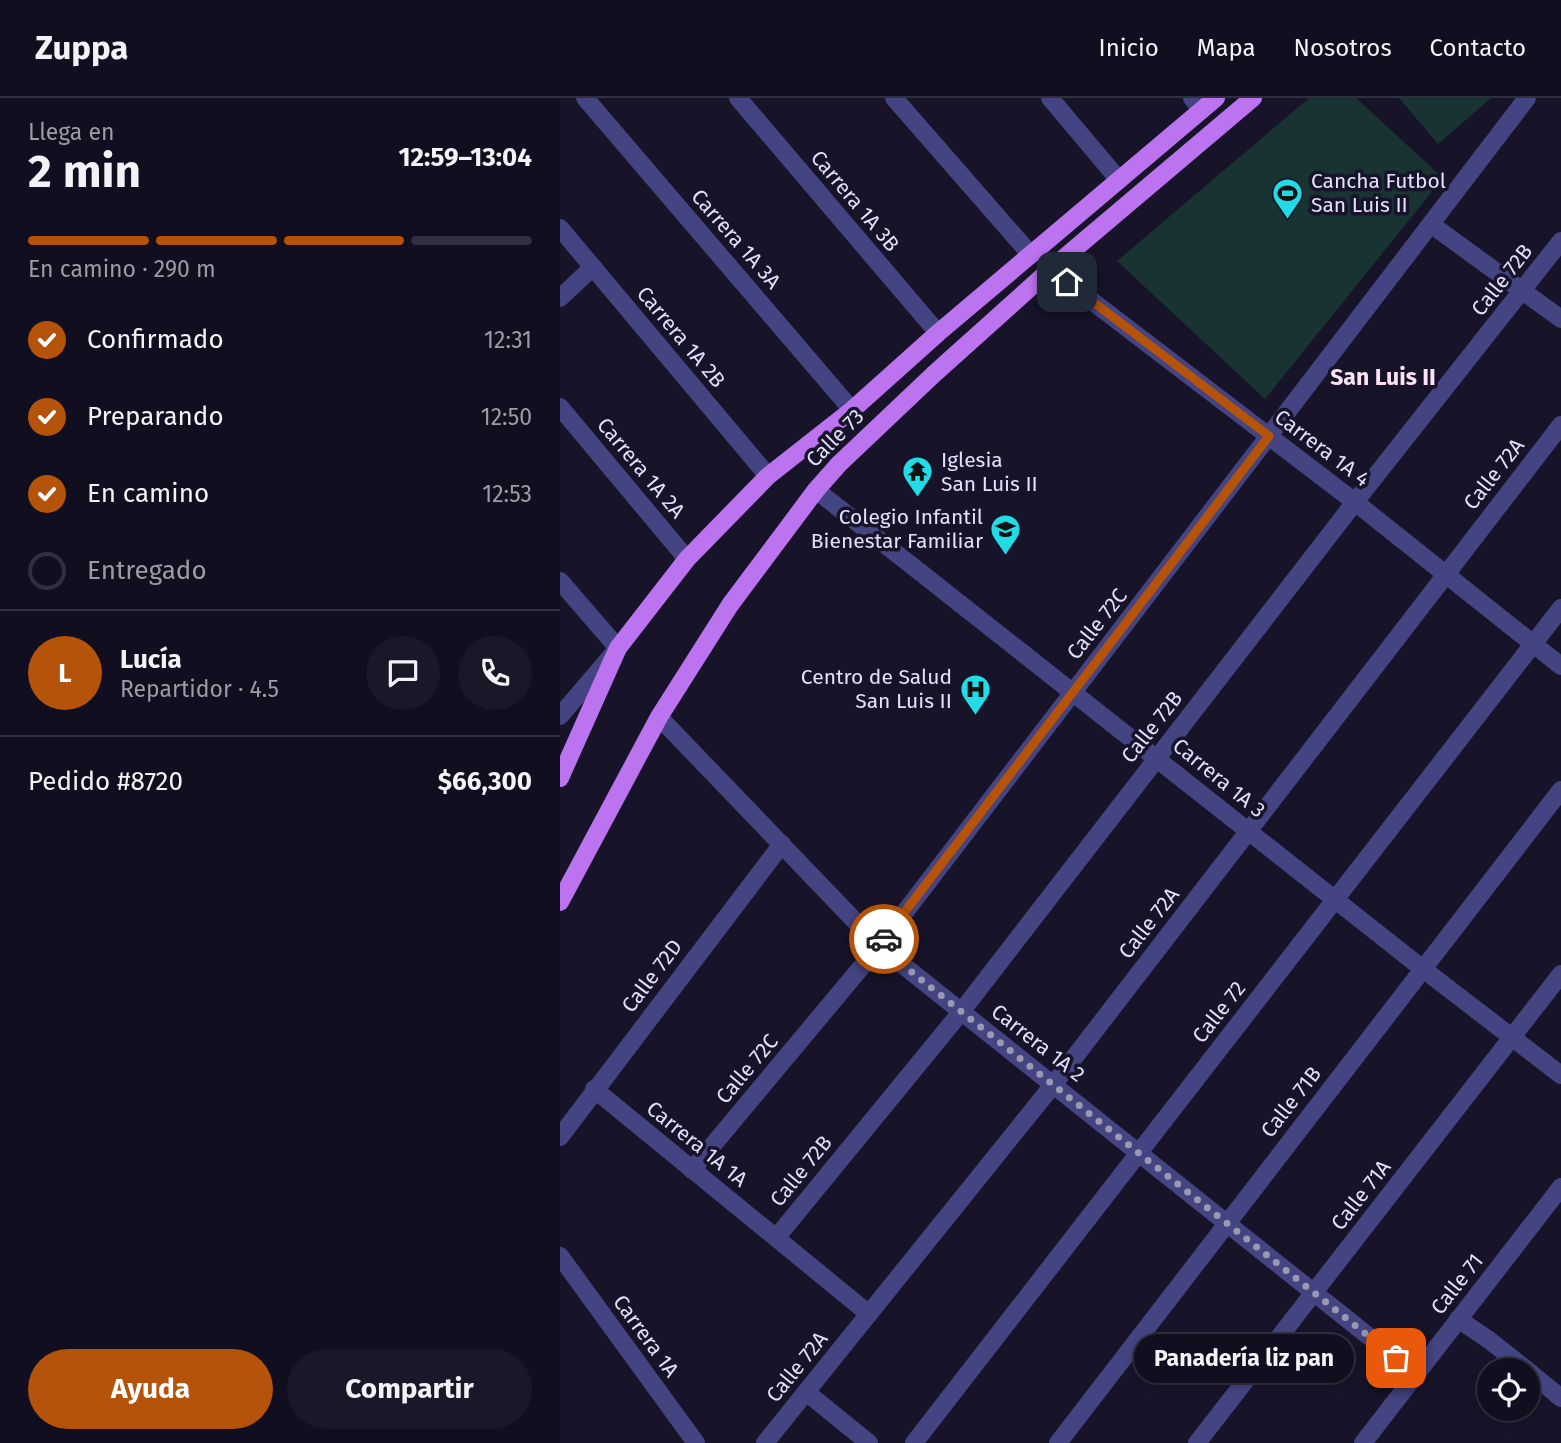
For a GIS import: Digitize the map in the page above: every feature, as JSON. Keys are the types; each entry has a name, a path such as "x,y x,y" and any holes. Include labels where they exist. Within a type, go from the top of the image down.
{"main road":[{"name":"Calle 73","path":"560,778 618,648 687,559 768,476 852,410 938,333 1119,180 1197,104 1216,98"},
{"name":"Calle 73","path":"560,902 659,717 730,605 816,490 839,464 934,374 1052,268 1253,98"}],"street":[{"name":"Carrera 1A 3A","path":"585,98 852,410"},
{"name":"Carrera 1A 3B","path":"737,98 938,333"},
{"path":"894,98 1031,255"},
{"path":"1049,98 1119,180"},
{"name":"Calle 72C","path":"692,1170 879,946 1527,98"},
{"path":"1432,225 1561,319"},
{"name":"Carrera 1A 2B","path":"560,228 768,476"},
{"name":"Calle 72B","path":"776,1238 961,1012 1355,502 1561,241"},
{"path":"560,298 593,267"},
{"name":"Carrera 1A 4","path":"1052,268 1355,502 1561,666"},
{"name":"Carrera 1A 2A","path":"560,407 687,559"},
{"name":"Calle 72A","path":"765,1443 1054,1085 1561,425"},
{"name":"Carrera 1A 3","path":"816,490 1561,1075"},
{"path":"560,581 618,648 560,716"},
{"name":"Calle 72","path":"914,1443 1561,608"},
{"name":"Carrera 1A 2","path":"659,717 879,946 1416,1374"},
{"name":"Calle 71B","path":"1058,1443 1561,790"},
{"name":"Calle 72D","path":"560,1137 782,844"},
{"name":"Calle 71A","path":"1197,1443 1561,974"},
{"name":"Carrera 1A 1A","path":"594,1089 869,1314"},
{"name":"Calle 71","path":"1363,1443 1561,1187"},
{"name":"Carrera 1A","path":"560,1256 696,1443"},
{"path":"1458,1319 1511,1358"},
{"path":"1540,1381 1561,1398"},
{"path":"806,1392 869,1443"}],"green space":[{"name":"Cancha Futbol San Luis II","path":"1309,98 1356,98 1443,178 1265,399 1117,261"},
{"path":"1399,98 1491,98 1438,144"}],"way so far":[{"path":"884,939 879,946 1396,1358"}],"place":[{"name":"Cancha Futbol San Luis II","path":"1288,220"},
{"name":"Iglesia San Luis II","path":"918,499"},
{"name":"Colegio Infantil Bienestar Familiar","path":"1006,556"},
{"name":"Centro de Salud San Luis II","path":"975,716"},
{"name":"Panadería liz pan","path":"1396,1358"}],"district":[{"name":"San Luis II","path":"1383,377"}],"route":[{"path":"884,939 1269,436 1067,282"}]}
